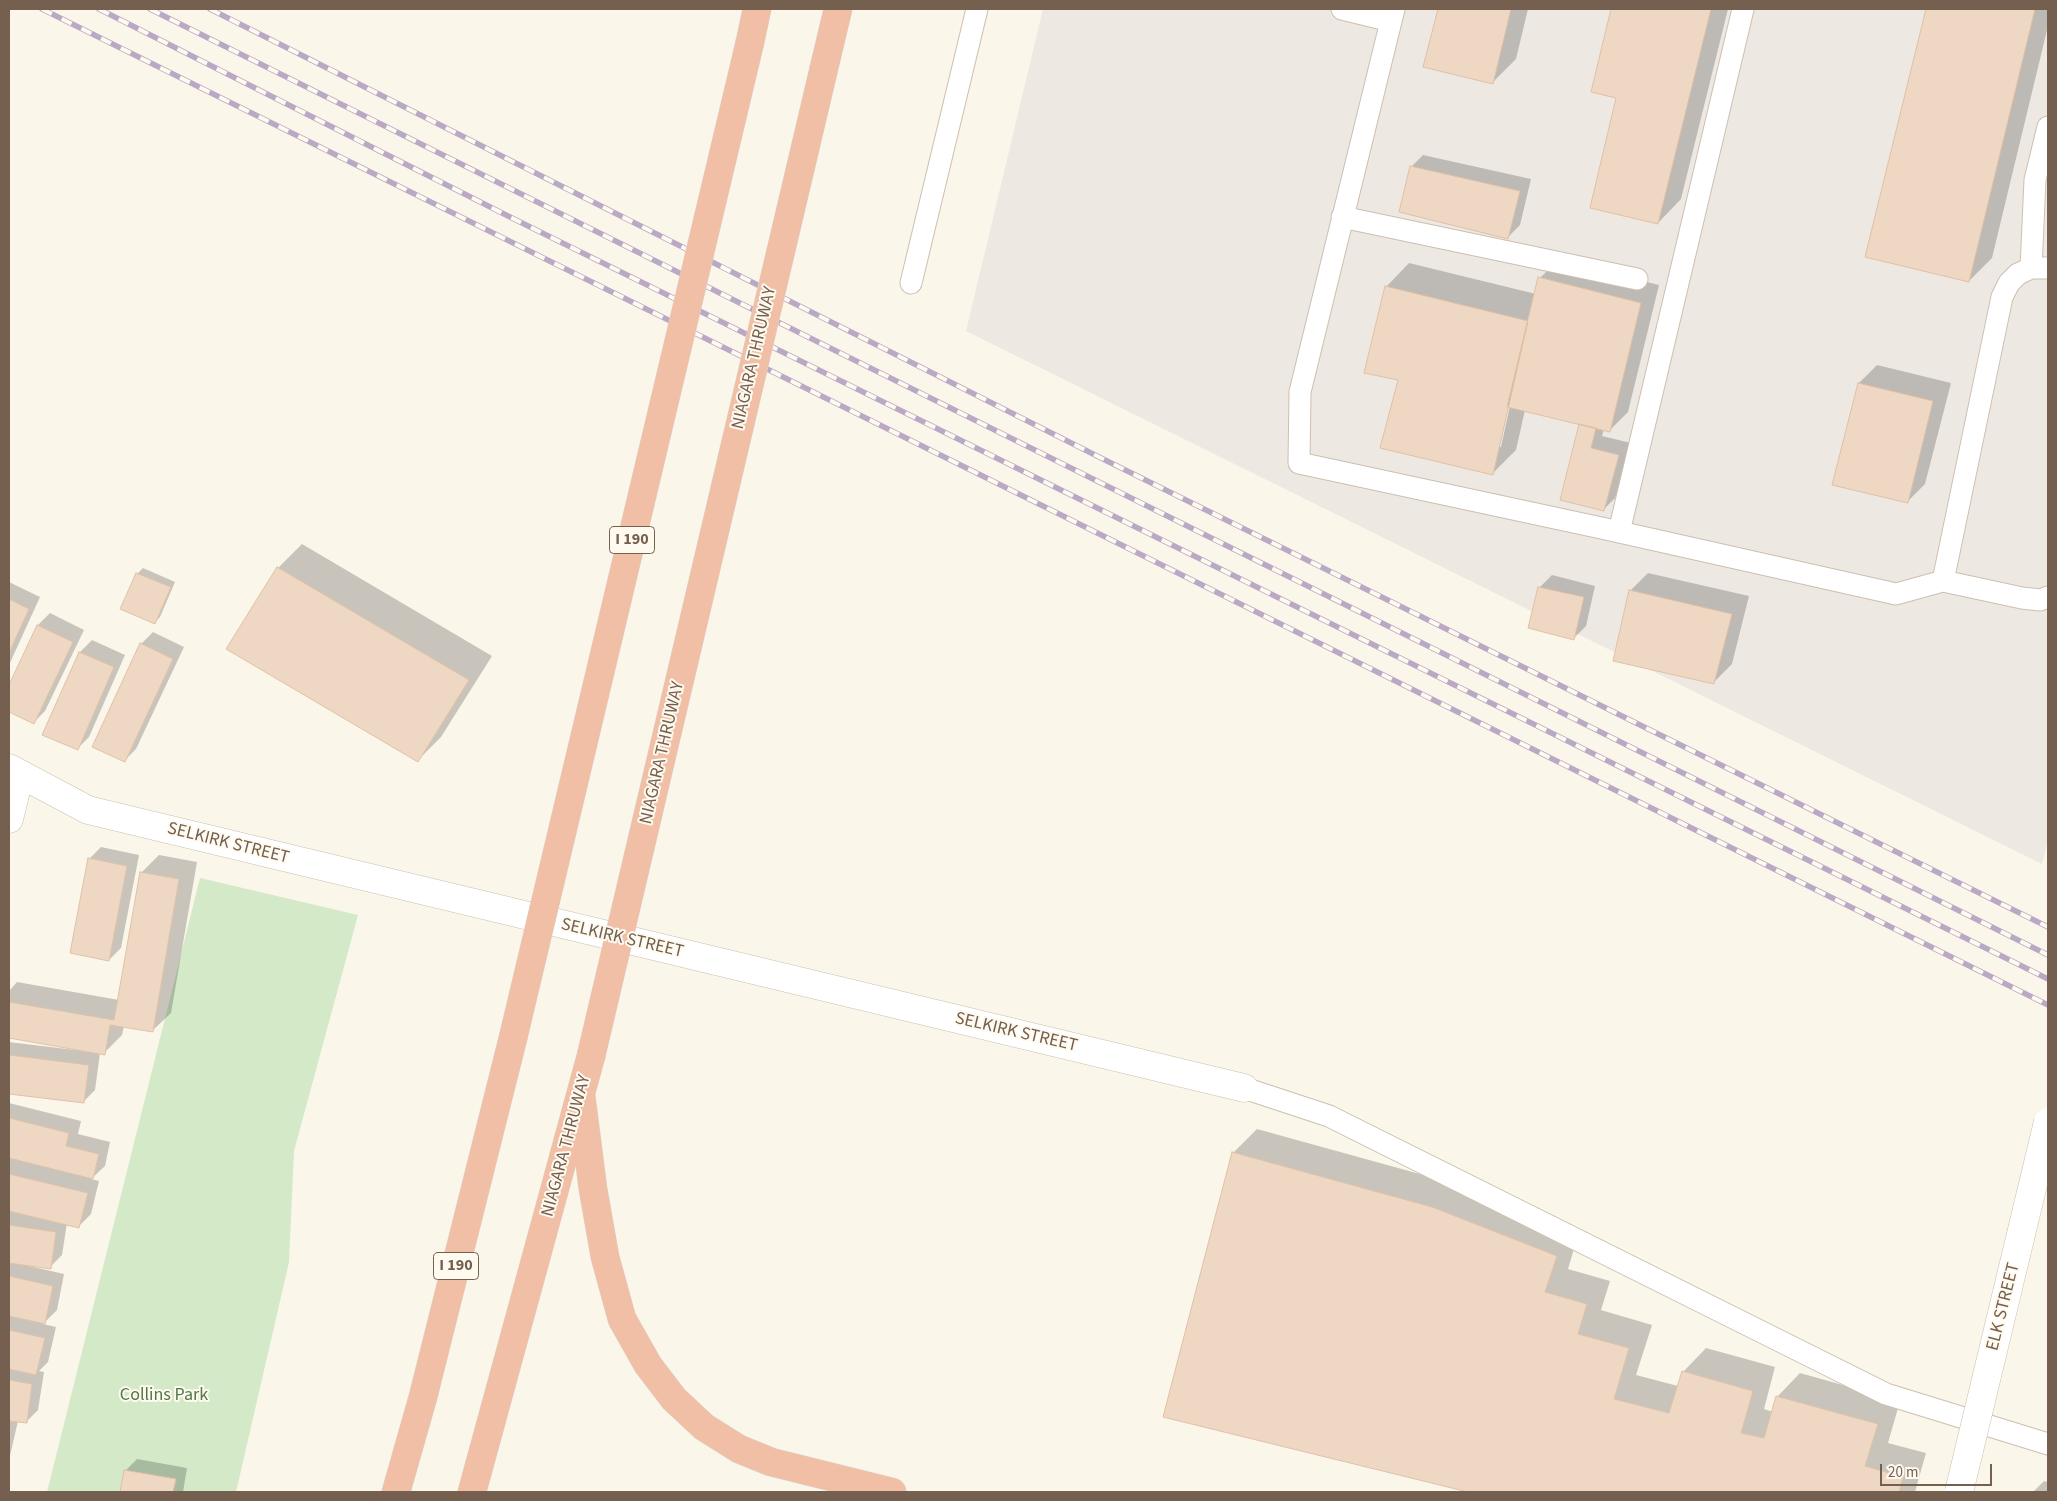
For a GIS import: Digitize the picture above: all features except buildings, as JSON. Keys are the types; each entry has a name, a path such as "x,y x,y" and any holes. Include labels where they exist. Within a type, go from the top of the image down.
{"highway":[{"name":"I 190","path":"396,1492 423,1397 513,1038 758,9"},
{"name":"NIAGARA THRUWAY","path":"472,1492 591,1056 838,9"},
{"path":"581,1094 596,1208 605,1257 622,1319 648,1365 674,1400 704,1427 739,1449 771,1462 892,1492"}],"street":[{"path":"9,820 14,771"},
{"name":"SELKIRK STREET","path":"14,771 88,810 1244,1088"},
{"name":"ELK STREET","path":"1959,1492 2048,1122"}],"lane":[{"path":"911,283 976,9"},
{"path":"1342,9 1392,15 1300,392 1299,463 1896,594 1943,581 2022,598 2040,600 2048,597"},
{"path":"1619,532 1743,9"},
{"path":"1943,581 2002,297 2009,283 2018,274 2040,268 2035,180 2048,127"},
{"path":"1342,217 1637,279"},
{"path":"1244,1088 1329,1116 1886,1394 2048,1444"}],"shaded area":[{"path":"1043,9 2048,9 2048,840 2042,864 966,331"}],"green space":[{"name":"Collins Park","path":"200,878 358,915 294,1151 289,1262 236,1492 47,1492"}],"railway":[{"path":"42,9 2048,1005"},
{"path":"99,9 510,217 2048,979"},
{"path":"150,9 2048,955"},
{"path":"210,9 1101,458 2048,927"}]}
